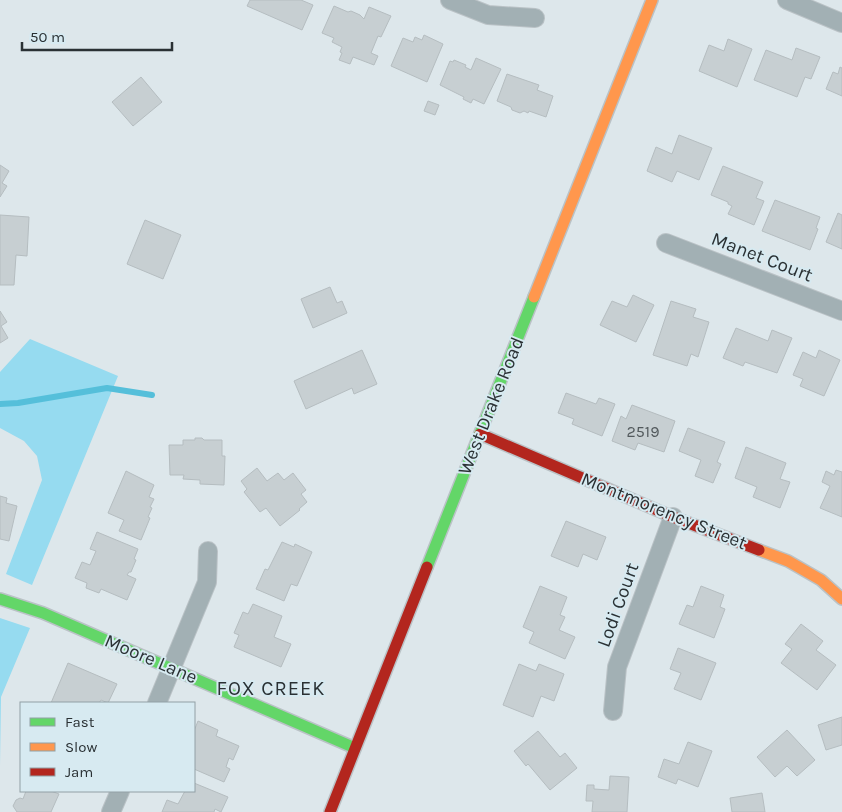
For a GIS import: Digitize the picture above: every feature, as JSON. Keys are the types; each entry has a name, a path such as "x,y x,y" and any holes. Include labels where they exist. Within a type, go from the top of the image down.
{"main road":[{"name":"West Drake Road","path":"330,812 652,0"},
{"name":"Montmorency Street","path":"480,434 674,517 788,561 821,580 842,599"},
{"name":"Moore Lane","path":"0,599 43,613 355,748"}],"street":[{"path":"450,0 488,15 535,18"},
{"path":"786,0 842,23"},
{"name":"Manet Court","path":"666,243 842,311"},
{"name":"Lodi Court","path":"613,711 617,668 674,517"},
{"path":"157,702 207,582 208,551"},
{"path":"111,812 120,792"}],"shaded area":[{"path":"30,339 118,376 32,585 6,574 42,480 37,456 24,441 0,428 0,372"},
{"path":"0,618 30,628 1,697 0,766"}],"building":[{"path":"250,0 301,0 313,5 302,30 247,6"},
{"path":"334,6 348,12 351,11 364,19 369,7 391,16 381,37 378,36 371,53 378,56 374,65 353,57 350,64 339,60 342,47 332,42 334,38 322,33"},
{"path":"424,35 443,44 427,82 391,66 403,38 413,42 415,37 422,40"},
{"path":"728,39 752,49 737,87 699,71 709,45 724,51"},
{"path":"796,48 820,57 811,79 805,77 797,97 754,80 766,50 792,60"},
{"path":"476,58 501,69 484,104 473,99 471,103 463,99 464,97 440,85 450,61 453,62 454,60 466,65 465,67 471,70"},
{"path":"840,67 842,68 842,96 826,89 833,72 838,74"},
{"path":"507,74 539,85 537,90 553,96 546,117 529,111 528,113 524,111 520,113 497,101"},
{"path":"141,77 162,102 133,126 112,102"},
{"path":"428,101 439,105 435,115 424,111"},
{"path":"679,135 712,148 699,180 677,171 672,182 647,171 656,147 672,154"},
{"path":"0,165 9,171 2,183 7,186 0,197"},
{"path":"723,166 763,182 756,198 764,201 754,225 728,214 732,206 728,202 711,195"},
{"path":"775,200 820,217 816,228 818,229 810,250 762,231"},
{"path":"838,213 842,215 842,249 826,242"},
{"path":"0,215 29,217 27,256 16,255 14,285 0,285"},
{"path":"145,220 181,235 163,279 127,264"},
{"path":"330,287 337,303 342,301 347,313 313,328 301,299"},
{"path":"633,295 654,305 636,342 600,325 612,301 627,307"},
{"path":"671,301 696,309 693,317 709,322 698,357 691,354 687,366 653,355"},
{"path":"0,311 7,322 1,326 8,338 0,343"},
{"path":"736,328 768,341 772,330 792,338 777,373 745,362 743,366 723,358"},
{"path":"362,350 377,384 354,394 352,388 306,409 294,381"},
{"path":"819,350 840,360 824,396 800,386 803,379 793,375 803,352 816,358"},
{"path":"566,393 596,404 599,398 615,404 602,436 572,424 574,419 558,413"},
{"path":"632,405 675,421 664,452 638,443 635,450 612,441 621,416 626,419"},
{"path":"688,428 725,442 717,462 721,464 713,483 695,476 701,460 679,451"},
{"path":"195,438 222,440 222,456 225,456 224,485 200,484 200,480 183,479 184,475 170,475 169,445 183,445 183,440 195,440"},
{"path":"746,447 786,463 780,479 790,482 780,508 753,497 757,487 735,478"},
{"path":"257,468 267,481 278,473 284,480 293,473 306,490 301,494 307,502 280,526 266,508 260,512 244,492 247,489 241,481"},
{"path":"836,470 842,472 842,517 820,508 830,486 822,482 826,471 834,475"},
{"path":"126,471 154,485 149,497 154,499 150,507 152,508 148,517 150,518 141,540 119,531 124,520 108,513"},
{"path":"0,496 7,498 6,503 17,506 9,541 0,539"},
{"path":"566,521 606,537 597,560 583,554 578,567 551,556"},
{"path":"97,532 138,549 131,572 127,575 136,579 127,600 101,589 99,593 86,588 87,583 75,578 82,562 90,565 96,551 90,549"},
{"path":"282,542 294,547 295,544 312,552 297,586 291,584 284,601 256,589 265,569 268,570"},
{"path":"540,586 567,597 560,615 565,617 559,630 575,637 565,659 529,643 534,632 523,627"},
{"path":"701,586 724,595 720,607 725,609 714,638 679,624 687,605 693,607"},
{"path":"253,604 282,616 274,637 291,644 281,667 234,647 239,635 234,633 243,612 248,614"},
{"path":"801,624 823,641 816,650 836,665 817,690 781,663 792,649 785,644"},
{"path":"678,648 716,663 701,700 674,689 681,673 670,669"},
{"path":"68,663 117,684 108,702 101,700 100,702 51,702"},
{"path":"519,664 536,671 539,664 564,674 554,701 541,696 533,717 503,705"},
{"path":"842,717 842,745 826,750 818,725"},
{"path":"198,721 218,730 216,736 239,746 233,760 229,758 226,767 230,769 224,782 195,769 195,728"},
{"path":"787,730 815,760 797,776 787,766 775,777 757,757"},
{"path":"538,731 560,757 565,753 577,768 550,790 514,751"},
{"path":"688,742 712,751 698,787 678,779 676,784 658,777 664,759 679,764"},
{"path":"610,776 629,777 627,812 592,812 593,801 586,801 587,785 594,785 594,789 609,790"},
{"path":"195,783 228,797 221,812 215,809 214,812 162,812 167,800 178,804 184,792 195,792"},
{"path":"26,792 54,792 59,794 51,812 17,812 13,806 16,800 23,799"},
{"path":"762,793 765,812 732,812 730,798"}],"waterway":[{"path":"0,404 18,403 107,388 152,395"}],"traffic: fast":[{"path":"427,567 534,297"},
{"path":"0,599 43,613 355,748"}],"traffic: slow":[{"path":"534,297 652,0"},
{"path":"759,550 788,561 821,580 842,599"}],"traffic: jam":[{"path":"480,434 673,517 759,550"},
{"path":"330,812 427,567"}],"district":[{"name":"FOX CREEK","path":"271,688"}]}
